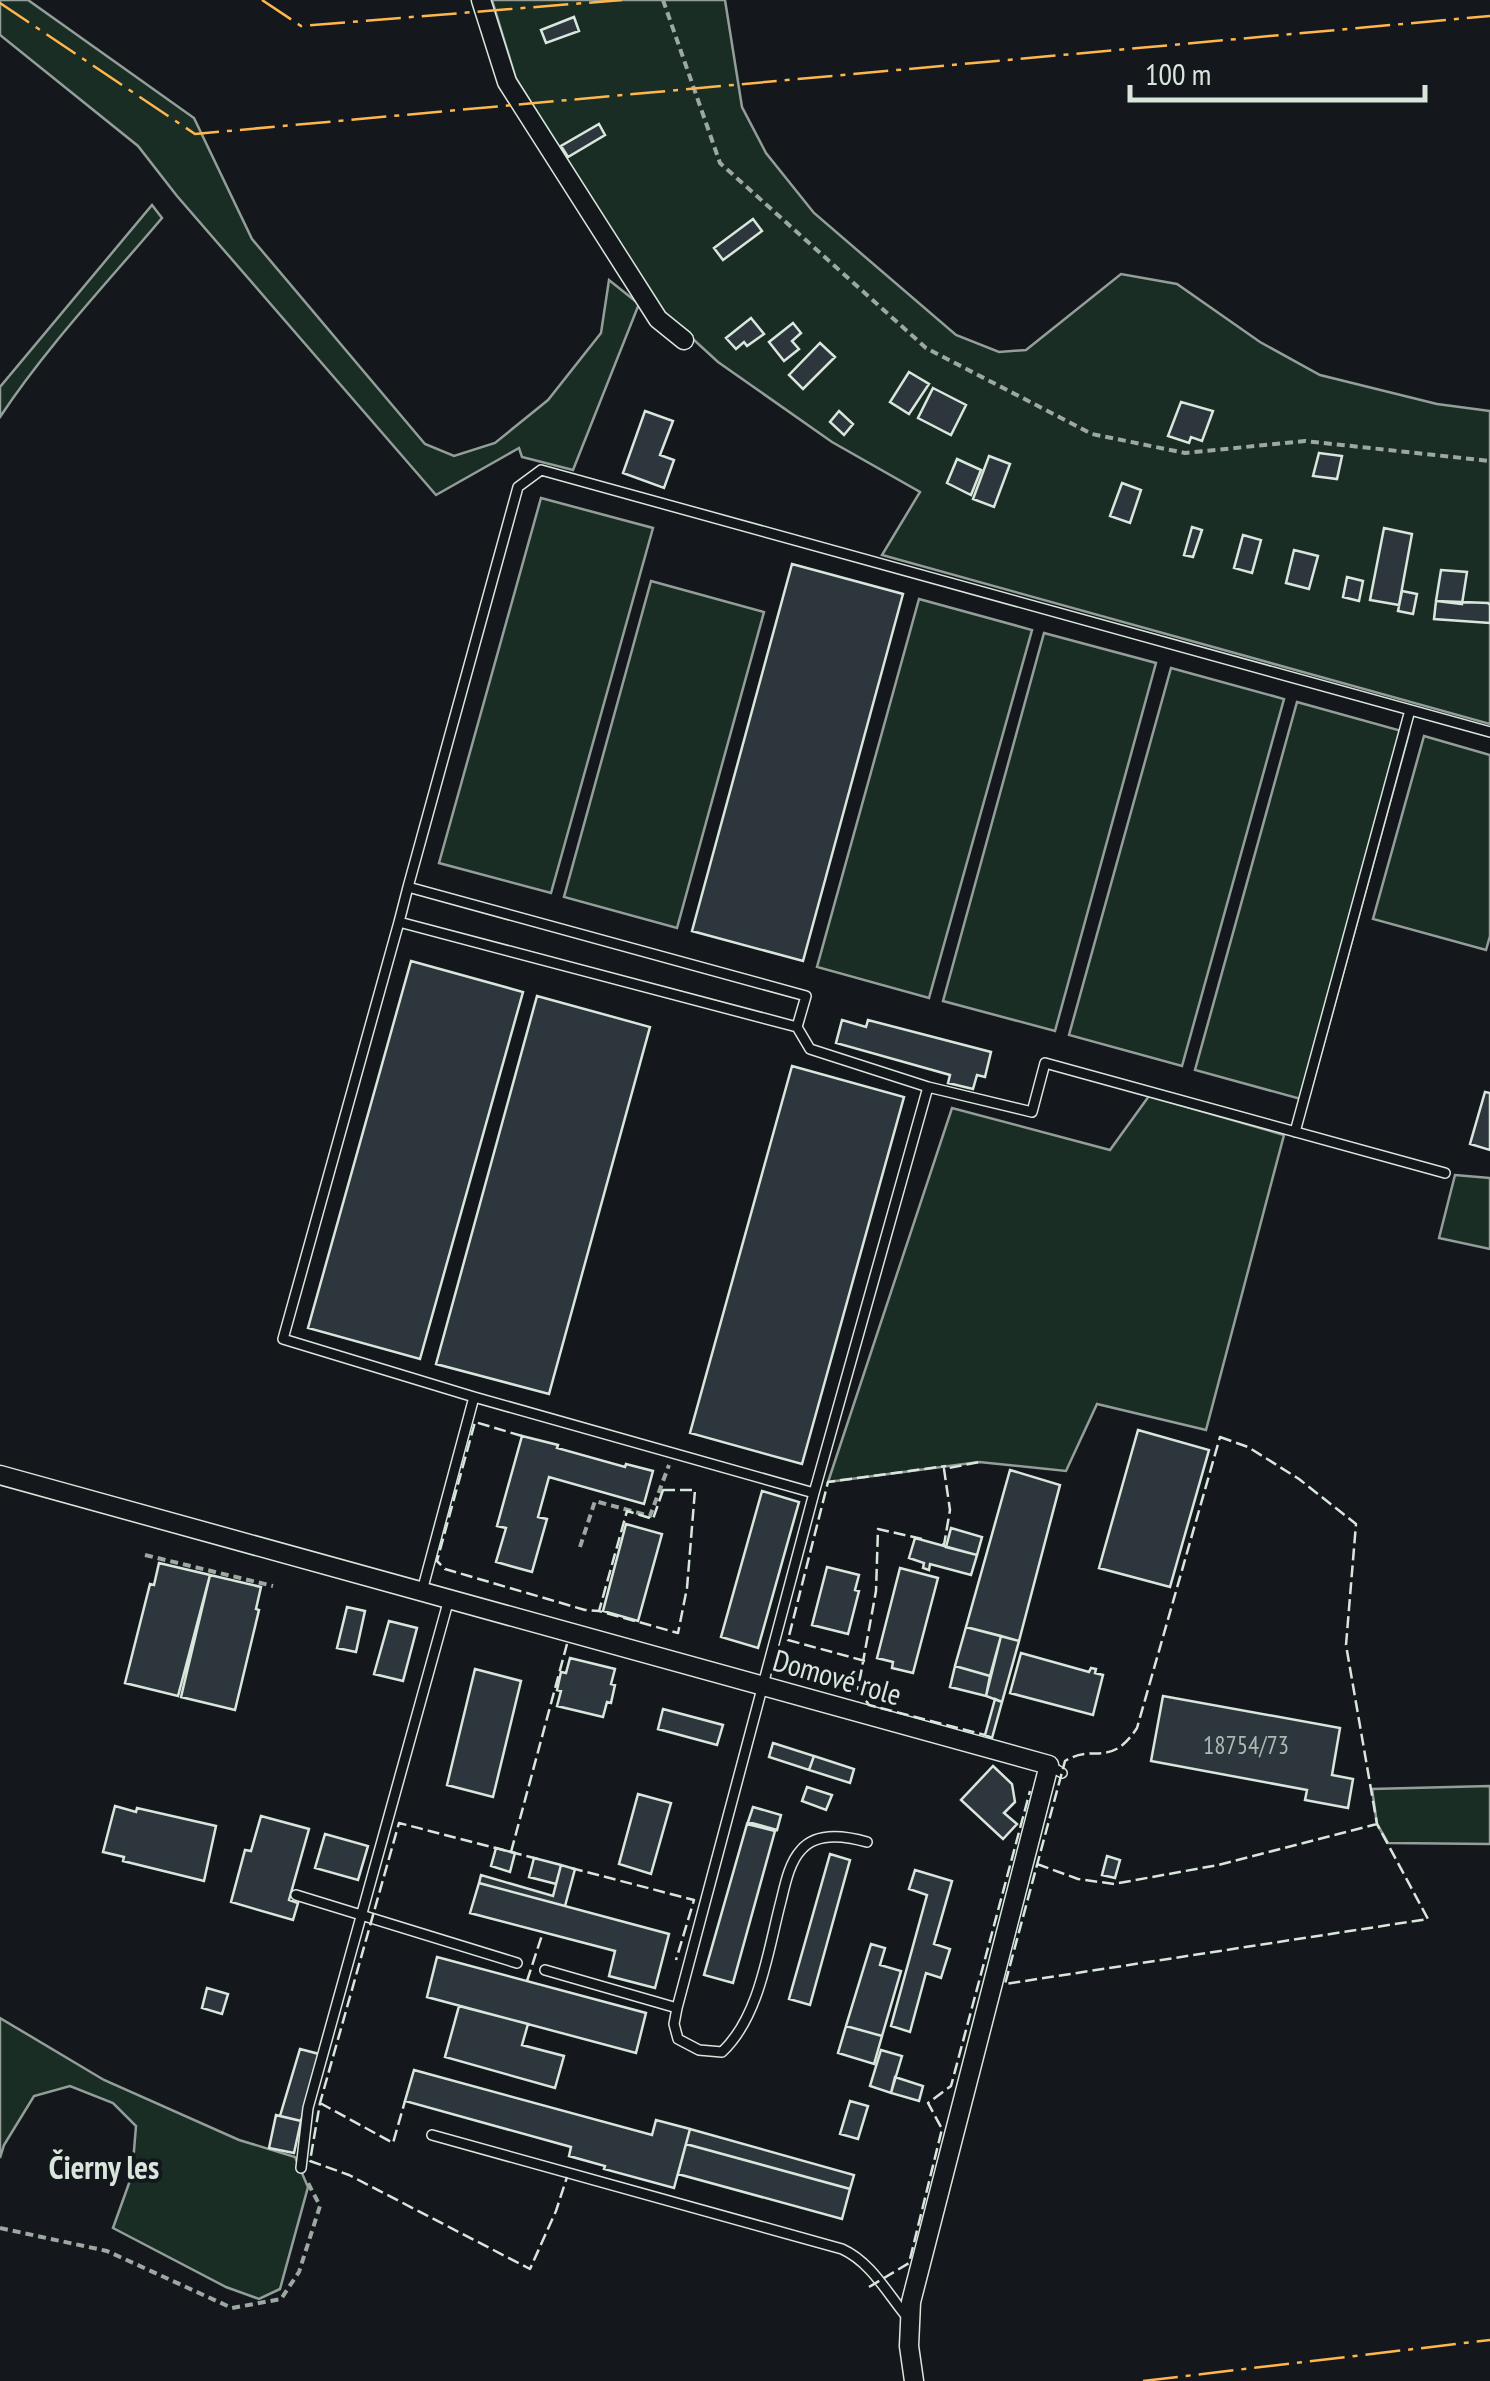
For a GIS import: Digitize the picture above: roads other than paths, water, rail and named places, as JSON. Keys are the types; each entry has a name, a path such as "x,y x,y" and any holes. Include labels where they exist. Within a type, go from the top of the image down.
{"street":[{"path":"482,0 506,82 658,318 684,340"},
{"name":"Domové role","path":"0,1474 1056,1769 915,2283 908,2319 914,2381"}],"lane":[{"path":"814,1493 283,1339 518,487 541,470 1490,732"},
{"path":"1295,1132 1410,710"},
{"path":"408,887 806,996 797,1028"},
{"path":"399,922 797,1028 810,1049 928,1086 1032,1112 1045,1062 1445,1174"},
{"path":"866,1842 846,1836 823,1837 801,1848 788,1876 754,2004 736,2039 722,2052 699,2050 678,2039 674,2024 677,2008 814,1493 928,1086"},
{"path":"422,1592 474,1396"},
{"path":"301,2168 308,2108 448,1599"},
{"path":"296,1895 517,1963"},
{"path":"545,1970 677,2008"},
{"path":"432,2135 842,2249 854,2254 880,2280 908,2319"}],"district":[{"name":"Čierny les","path":"104,2168"}]}
